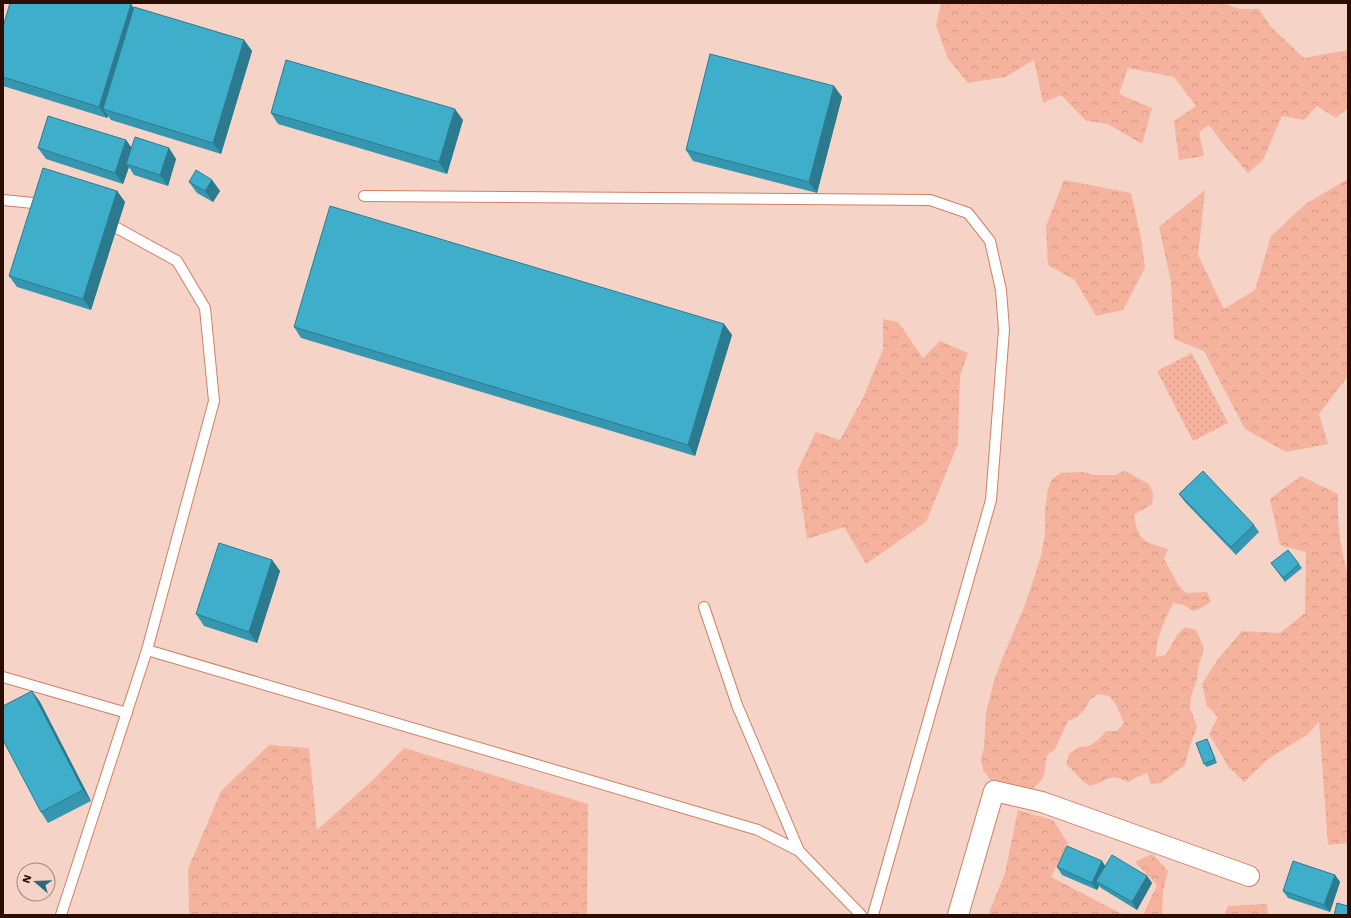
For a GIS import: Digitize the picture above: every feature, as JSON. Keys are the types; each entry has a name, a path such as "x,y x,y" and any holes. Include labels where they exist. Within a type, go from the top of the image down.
{"street":[{"path":"958,915 994,791 1042,802 1249,876"}],"lane":[{"path":"364,196 930,200 968,212 990,242 1001,290 1004,330 991,500 873,915"},
{"path":"3,200 43,204"},
{"path":"61,915 147,650 214,402 205,308 177,261 117,228"},
{"path":"704,607 737,704 799,851"},
{"path":"147,650 758,830 799,851 860,915"},
{"path":"3,677 127,713"}],"green space":[{"path":"941,3 1222,3 1240,9 1259,9 1270,26 1304,58 1348,50 1348,108 1336,118 1317,106 1304,120 1282,116 1263,160 1248,173 1209,125 1199,132 1204,156 1179,160 1174,121 1196,106 1174,77 1128,68 1119,94 1152,108 1142,144 1108,124 1086,121 1061,95 1043,103 1034,60 1005,77 968,83 948,59 936,25"},
{"path":"1348,179 1348,376 1319,414 1328,444 1286,452 1245,429 1204,351 1174,339 1171,282 1159,227 1205,190 1198,255 1224,309 1255,290 1271,236 1307,203"},
{"path":"1064,180 1131,193 1141,238 1145,268 1123,310 1096,316 1075,280 1048,265 1046,226"},
{"path":"883,319 898,322 923,358 940,341 968,353 960,376 958,444 926,522 866,564 844,527 807,539 797,471 816,432 840,440 863,398 883,349"},
{"path":"1192,353 1228,423 1193,441 1157,371"},
{"path":"1125,471 1149,484 1153,493 1152,504 1134,515 1140,535 1148,542 1168,549 1164,559 1179,586 1186,593 1207,592 1211,602 1193,611 1184,605 1173,603 1162,629 1156,650 1156,657 1166,655 1177,635 1185,627 1196,630 1204,648 1191,697 1190,708 1197,727 1185,765 1161,783 1151,784 1147,773 1128,782 1122,779 1109,778 1090,786 1083,781 1066,764 1069,754 1079,747 1089,746 1098,740 1106,731 1117,731 1124,723 1115,703 1109,696 1098,694 1090,700 1085,709 1077,717 1068,721 1055,749 1047,755 1044,776 1038,784 1020,797 996,787 983,770 981,758 984,748 986,713 994,681 1025,605 1041,556 1045,534 1045,511 1048,489 1052,479 1061,473 1083,472 1094,475 1115,475"},
{"path":"1301,476 1338,494 1340,534 1348,575 1348,843 1328,845 1319,722 1307,735 1268,759 1244,782 1228,766 1209,734 1218,717 1207,706 1202,684 1218,659 1242,631 1280,633 1305,613 1306,552 1280,545 1270,499"},
{"path":"269,745 309,748 317,830 374,779 404,748 588,804 587,915 189,915 188,869 221,791"},
{"path":"1018,810 1053,820 1068,843 1051,877 1124,915 988,915 1005,873"},
{"path":"1152,854 1168,871 1163,891 1162,915 1143,915 1157,885 1135,862"},
{"path":"1267,904 1268,915 1224,915 1228,906"}],"building":[{"path":"10,3 131,4 99,107 3,77 3,27"},
{"path":"134,7 244,40 213,143 103,109"},
{"path":"710,54 834,86 809,182 686,150"},
{"path":"286,60 455,109 439,162 271,113"},
{"path":"48,116 126,140 115,173 38,148"},
{"path":"135,137 169,148 160,175 126,164"},
{"path":"43,168 117,191 83,299 9,276"},
{"path":"196,170 212,180 205,191 189,182"},
{"path":"330,206 724,324 688,445 294,327"},
{"path":"1203,471 1254,525 1231,547 1179,494"},
{"path":"219,543 272,560 249,632 196,614"},
{"path":"1288,550 1299,564 1283,578 1271,563"},
{"path":"32,691 83,790 41,812 3,740 3,706"},
{"path":"1207,739 1215,759 1204,764 1196,743"},
{"path":"1067,846 1102,861 1092,883 1057,867"},
{"path":"1112,855 1147,876 1132,902 1096,881"},
{"path":"1293,861 1335,875 1324,905 1283,891"},
{"path":"1337,903 1348,906 1348,915 1334,915"}]}
